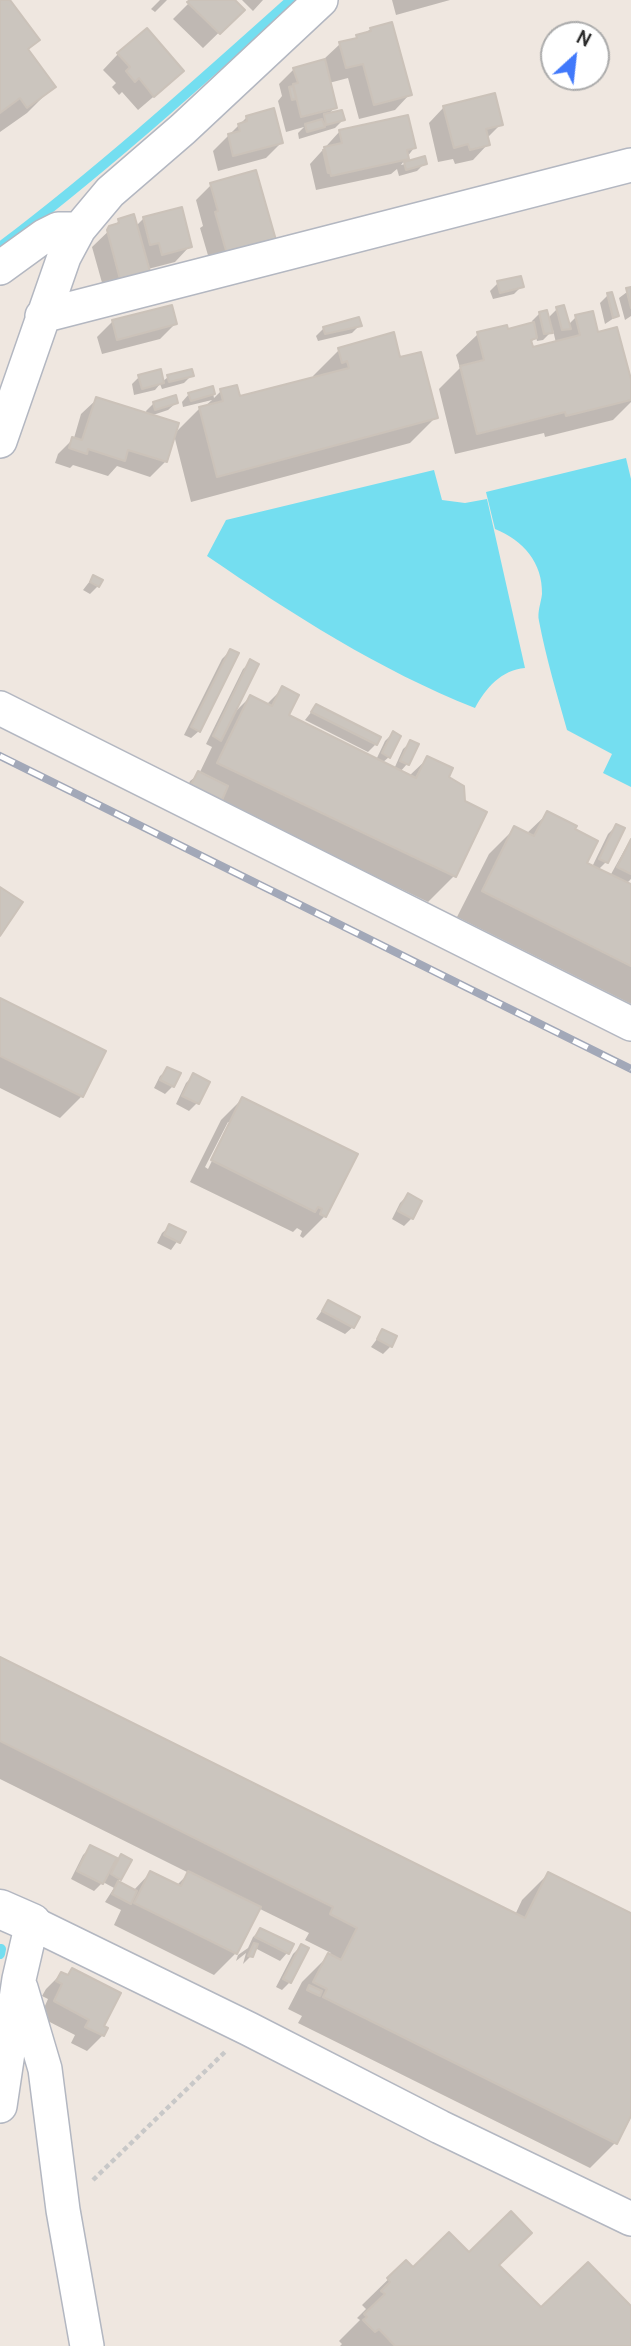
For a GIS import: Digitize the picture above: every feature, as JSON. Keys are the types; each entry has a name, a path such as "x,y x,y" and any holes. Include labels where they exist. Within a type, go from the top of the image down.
{"street":[{"path":"0,441 42,316 64,257 79,229 110,192 183,130 321,0"},
{"path":"42,316 631,165"},
{"path":"0,268 51,232 58,229 79,229"},
{"path":"0,708 631,1024"},
{"path":"0,2106 19,1979 16,1916 631,2219"},
{"path":"19,1979 45,2069 63,2210 87,2346"}],"path":[{"path":"63,2210 249,2029"}],"water":[{"path":"626,458 631,479 631,787 603,773 612,754 567,730 539,621 542,594 539,572 522,546 495,529 486,492"},
{"path":"434,470 442,500 465,503 487,499 525,668 509,672 495,681 475,708 370,658 271,599 207,556 226,520"}],"building":[{"path":"0,0 10,0 40,40 28,49 56,87 27,108 20,98 0,113"},
{"path":"235,0 245,10 220,34 187,2"},
{"path":"392,22 412,95 374,105 363,64 346,68 339,42 357,38 356,35 371,31 370,28"},
{"path":"147,28 184,71 154,97 139,78 135,82 126,71 130,67 117,53"},
{"path":"325,59 337,108 301,117 293,84 298,83 293,68"},
{"path":"293,86 296,99 292,100 289,87"},
{"path":"495,93 503,125 486,129 490,145 470,150 468,144 454,148 443,106"},
{"path":"274,108 283,143 233,156 228,134 240,131 238,124 247,121 246,116"},
{"path":"342,110 345,120 326,125 324,114"},
{"path":"408,115 416,148 407,150 409,159 331,176 324,147 342,143 339,130"},
{"path":"322,119 325,127 307,132 305,124"},
{"path":"325,150 330,173 328,173"},
{"path":"425,156 427,164 406,170 404,162"},
{"path":"256,170 276,240 227,254 210,183"},
{"path":"182,207 192,247 162,255 159,243 150,245 143,217"},
{"path":"134,214 151,275 121,283 107,230 109,226 119,223 118,219"},
{"path":"521,276 524,287 500,293 497,281"},
{"path":"631,287 631,308 626,288"},
{"path":"612,292 619,316 613,318 607,293"},
{"path":"172,305 177,324 117,340 112,320"},
{"path":"564,305 571,329 562,330 556,307"},
{"path":"547,310 553,333 544,334 539,312"},
{"path":"593,311 598,332 617,327 631,379 631,400 566,416 565,412 477,434 460,366 484,360 477,332 507,325 508,329 534,322 537,338 531,340 533,347 580,335 575,315"},
{"path":"359,317 362,326 325,334 323,327"},
{"path":"394,332 400,357 421,352 438,418 217,477 199,407 223,401 220,389 237,385 240,396 349,368 347,361 342,363 338,348"},
{"path":"161,369 164,383 142,389 138,375"},
{"path":"192,369 194,376 169,382 167,375"},
{"path":"213,386 215,394 191,401 188,393"},
{"path":"176,395 178,403 155,410 153,402"},
{"path":"96,397 179,423 167,462 128,450 125,461 88,449 87,454 69,448 72,437 82,440"},
{"path":"93,575 103,580 99,587 90,582"},
{"path":"230,649 239,653 200,732 191,727"},
{"path":"250,659 259,664 221,741 213,736"},
{"path":"282,686 299,695 289,715 416,778 427,756 453,768 449,777 464,786 465,801 487,812 456,877 217,763 250,695 272,706"},
{"path":"316,704 381,737 377,745 311,712"},
{"path":"393,731 401,736 390,758 382,753"},
{"path":"410,740 419,744 409,765 400,761"},
{"path":"198,771 228,786 222,800 191,785"},
{"path":"547,811 577,826 575,829 598,841 587,863 631,884 631,966 482,891 514,826 534,836"},
{"path":"616,824 625,828 608,863 599,859"},
{"path":"631,839 631,874 617,867"},
{"path":"0,887 23,902 0,936"},
{"path":"0,998 106,1051 83,1097 0,1056"},
{"path":"167,1067 181,1073 174,1087 160,1080"},
{"path":"193,1073 210,1082 199,1104 182,1096"},
{"path":"242,1097 358,1154 326,1217 320,1214 322,1209 318,1207 315,1212 211,1160"},
{"path":"408,1193 422,1201 413,1219 398,1211"},
{"path":"169,1224 186,1232 180,1243 164,1235"},
{"path":"328,1300 360,1317 354,1328 322,1311"},
{"path":"382,1329 397,1336 392,1347 377,1339"},
{"path":"0,1657 525,1918 548,1872 631,1913 631,2116 617,2144 323,1997 327,1989 313,1982 328,1953 341,1960 357,1928 330,1914 333,1907 0,1741"},
{"path":"90,1845 117,1858 103,1884 77,1871"},
{"path":"121,1854 132,1860 121,1880 111,1874"},
{"path":"150,1871 181,1886 188,1871 261,1907 237,1954 134,1903"},
{"path":"118,1881 137,1891 131,1904 112,1894"},
{"path":"260,1928 294,1944 289,1954 255,1937"},
{"path":"254,1943 258,1944 253,1957 248,1956"},
{"path":"301,1944 309,1948 291,1983 283,1979"},
{"path":"72,1968 121,1993 104,2026 108,2028 104,2036 85,2027 89,2020 54,2001 62,1984 56,1981 61,1972 68,1975"},
{"path":"309,1985 322,1991 320,1996 307,1990"},
{"path":"511,2211 532,2233 499,2265 541,2307 588,2262 631,2306 631,2346 395,2346 379,2329 375,2332 363,2320 367,2317 364,2314 385,2294 381,2291 390,2282 387,2278 406,2260 413,2267 449,2232 469,2252"}],"waterway":[{"path":"0,247 112,157 291,0"},
{"path":"0,1954 1,1949"}],"railway":[{"path":"0,756 631,1069"}]}
